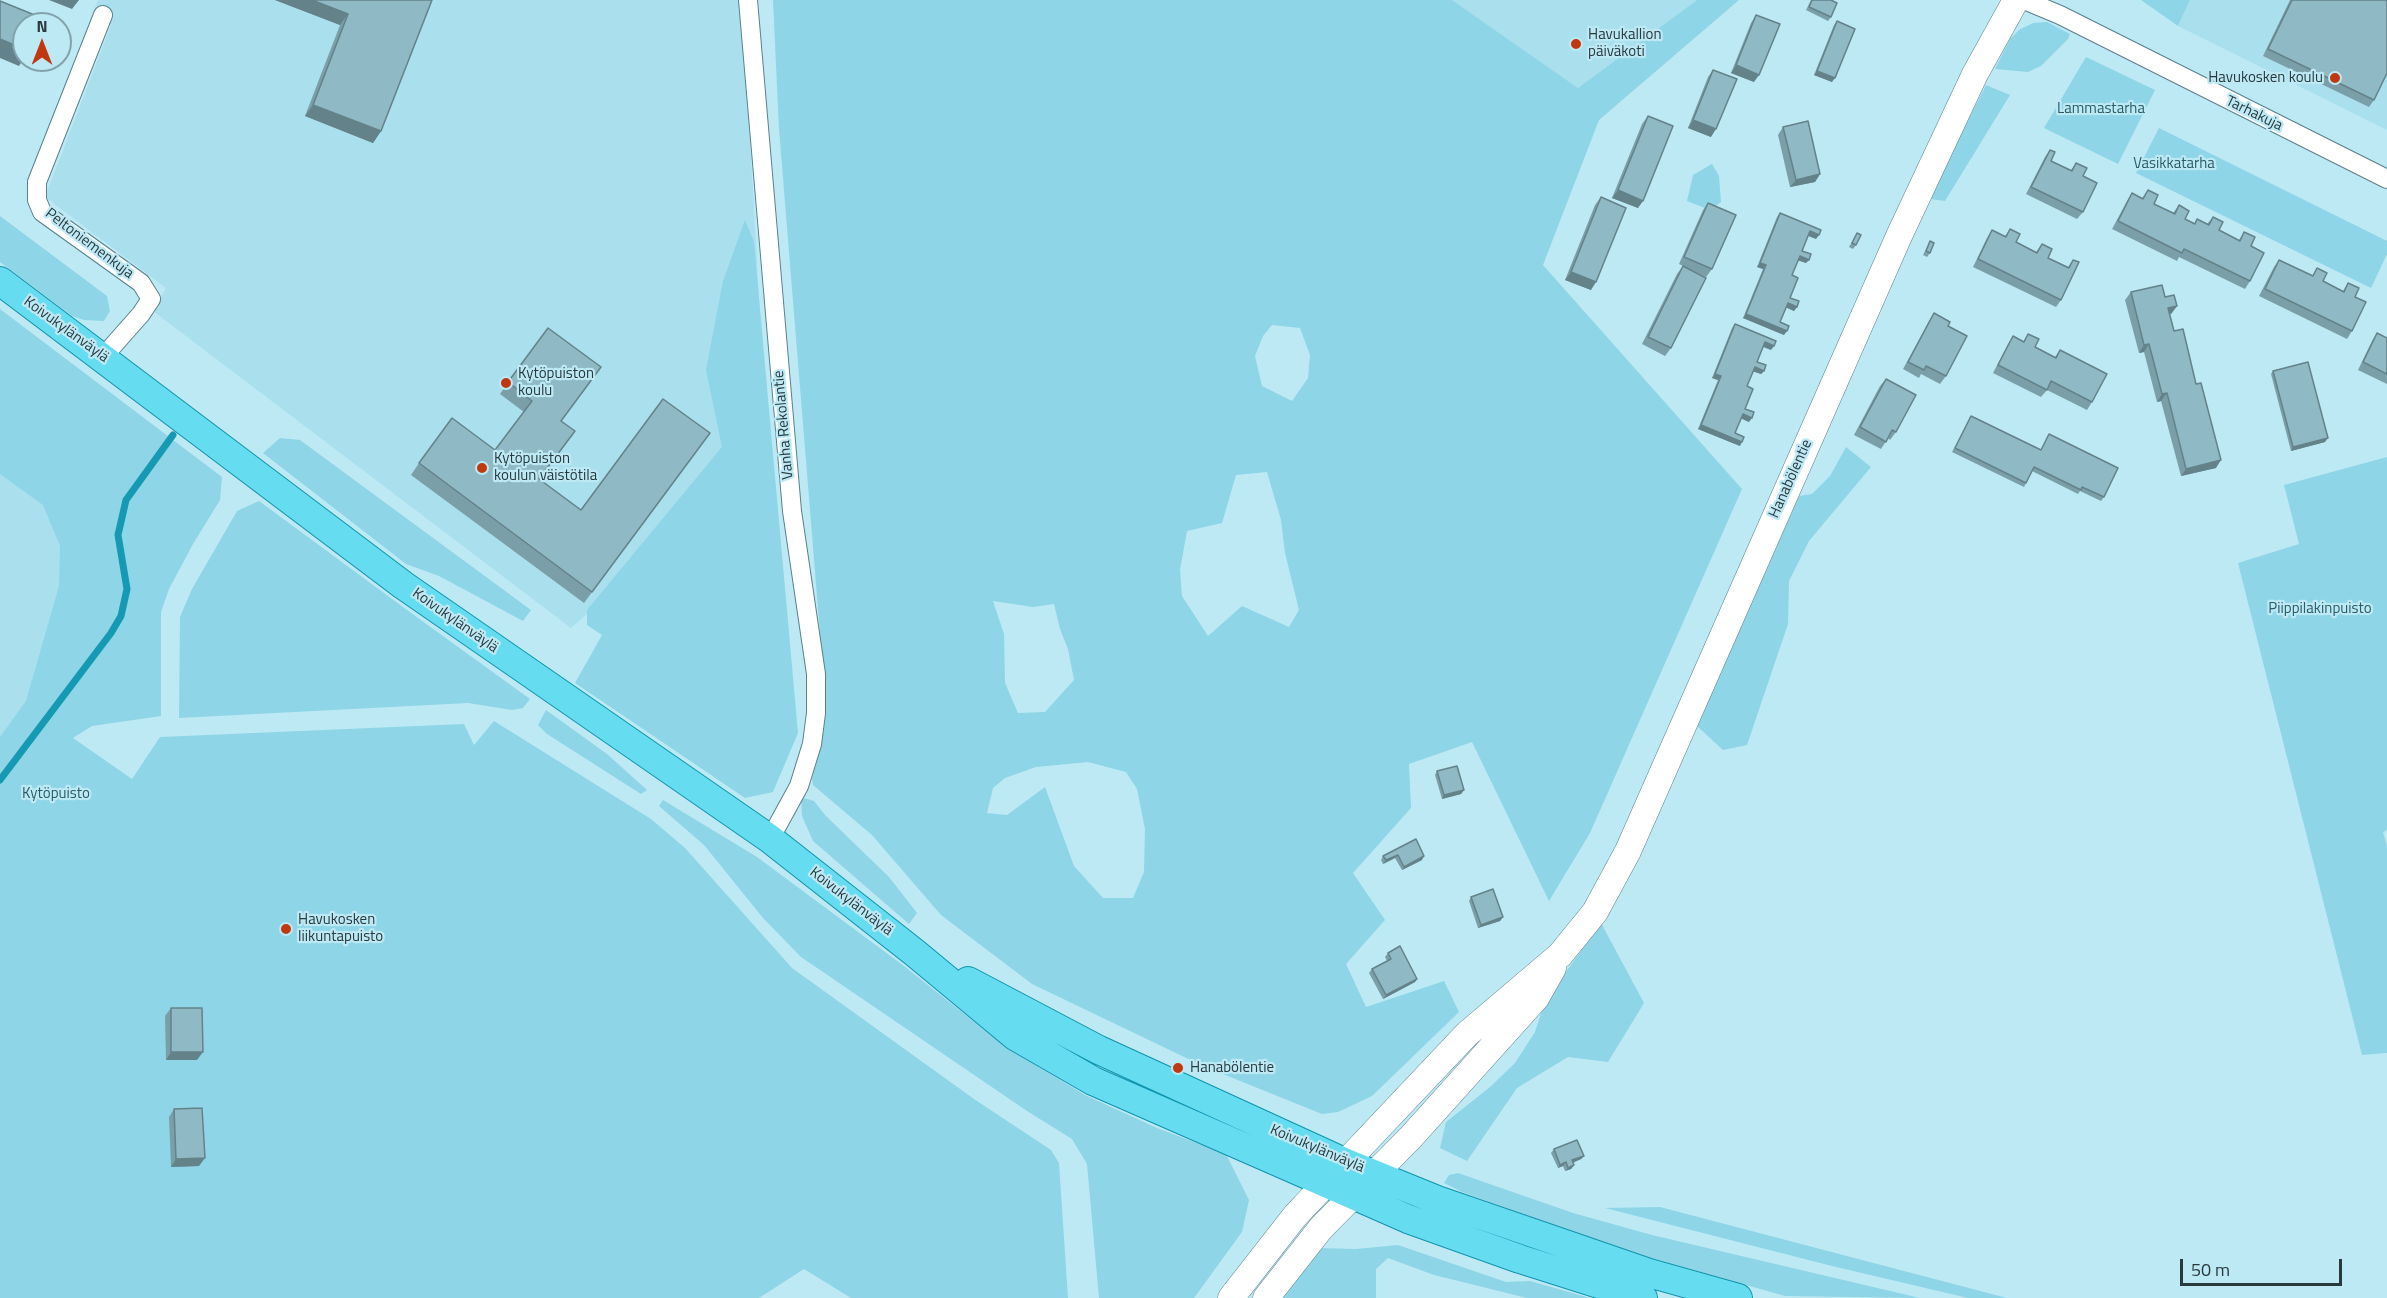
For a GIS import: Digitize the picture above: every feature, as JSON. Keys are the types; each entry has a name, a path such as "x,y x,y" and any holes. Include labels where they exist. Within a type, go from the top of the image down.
{"main road":[{"name":"Hanabölentie","path":"1231,1298 1295,1216 1467,1034 1560,955 1596,912 1628,850 1903,226 1975,74 2016,0"},
{"name":"Koivukylänväylä","path":"0,281 403,585 770,839 915,953 1015,1036 1093,1081 1408,1219 1520,1259 1643,1298"},
{"name":"Koivukylänväylä","path":"915,953 1099,1050 1346,1163 1437,1200 1649,1273 1738,1298"},
{"name":"Hanabölentie","path":"1266,1298 1321,1228 1412,1137 1536,998 1560,955"}],"street":[{"name":"Vanha Rekolantie","path":"748,0 792,512 816,674 816,713 812,744 799,786 770,839"},
{"name":"Tarhakuja","path":"2024,0 2060,15 2387,179"},
{"name":"Peltoniemenkuja","path":"103,15 37,182 37,200 42,212 141,283 151,299 141,314 103,357"}],"shaded area":[{"name":"Kytöpuiston koulu","path":"98,0 742,0 768,455 571,628 153,311 166,288 45,197 111,25 92,17"},
{"name":"Havukallion päiväkoti","path":"1452,0 1697,0 1578,88"},
{"name":"Havukosken koulu","path":"2190,0 2387,0 2387,130 2178,26"},
{"path":"0,428 152,540 0,737"}],"green space":[{"path":"773,0 1452,0 1578,88 1697,0 1739,0 1599,120 1543,265 1742,489 1590,833 1549,901 1472,742 1409,764 1411,808 1353,873 1385,920 1346,964 1366,1007 1444,981 1459,1012 1372,1096 1338,1112 1322,1114 1203,1066 1032,984 941,915 872,835 813,785 812,779 826,707 779,129","holes":["1272,325 1300,328 1310,355 1308,378 1292,401 1262,386 1255,356 1263,336","1267,472 1281,520 1285,553 1299,610 1289,627 1242,606 1208,636 1182,596 1180,570 1187,531 1222,523 1236,475","993,601 1033,607 1054,604 1068,649 1074,680 1045,712 1018,713 1005,683 1004,634","1088,762 1126,772 1137,789 1145,829 1144,872 1133,898 1103,898 1074,866 1045,787 1007,815 987,813 993,788 1005,778 1036,767"]},
{"path":"2141,0 2190,0 2178,26"},
{"path":"2047,22 2070,34 2068,39 2041,66 2028,72 1995,69 2010,39 2019,30 2033,23"},
{"name":"Lammastarha","path":"2086,57 2155,90 2118,164 2044,128"},
{"path":"1986,85 2010,95 1945,201 1931,199 1945,166"},
{"name":"Vasikkatarha","path":"2159,128 2387,241 2387,254 2371,288 2136,173"},
{"path":"1712,164 1719,176 1721,202 1710,210 1687,201 1693,175"},
{"path":"0,216 107,296 110,311 104,321 84,320 72,316 0,262"},
{"path":"745,220 754,242 798,733 773,792 745,798 575,683 602,635 587,625 587,610 722,447 706,370 723,281"},
{"name":"Kytöpuisto","path":"0,309 222,477 220,500 169,589 161,612 161,716 92,726 73,738 132,779 160,737 464,724 474,745 494,721 651,819 685,848 792,968 974,1099 1051,1150 1059,1163 1068,1298 851,1298 804,1269 759,1298 0,1298 0,737 26,701 59,586 60,546 43,505 0,474"},
{"path":"280,438 300,440 531,610 523,621 439,576 406,564 263,453"},
{"path":"1846,447 1871,467 1809,541 1789,581 1788,624 1747,745 1723,750 1697,726 1799,496 1812,494 1830,476"},
{"name":"Piippilakinpuisto","path":"2387,457 2387,830 2383,832 2387,846 2387,1053 2362,1055 2238,563 2299,544 2284,485"},
{"path":"259,501 530,699 523,708 512,710 468,703 179,718 180,617 192,589 237,511"},
{"path":"546,710 607,754 647,790 641,794 547,734 538,725"},
{"path":"804,798 814,801 826,816 889,877 917,913 909,924 813,841 802,816 801,800"},
{"path":"663,800 757,857 904,966 1006,1047 1085,1095 1157,1128 1226,1154 1249,1200 1242,1232 1194,1298 1099,1298 1087,1164 1072,1139 1027,1111 801,957 763,918 704,845 659,806"},
{"path":"1601,923 1644,1003 1608,1062 1568,1057 1517,1088 1467,1161 1440,1148 1446,1122 1490,1087 1515,1063 1535,1032 1545,1001"},
{"path":"1458,1173 1573,1213 1652,1235 1920,1298 1785,1296 1626,1251 1462,1192 1444,1183 1449,1175"},
{"path":"1660,1207 2007,1298 1968,1298 1605,1208"},
{"path":"1398,1245 1506,1282 1530,1281 1590,1298 1527,1298 1434,1275 1388,1258 1376,1269 1376,1298 1280,1298 1319,1248 1356,1249"}],"building":[{"path":"312,0 432,0 381,131 313,105 348,14"},
{"path":"1812,0 1831,0 1837,3 1831,17 1809,7"},
{"path":"2292,0 2387,0 2387,73 2374,100 2268,49"},
{"path":"0,1 27,12 12,12 12,44 0,39"},
{"path":"1756,15 1780,24 1759,75 1736,65"},
{"path":"1837,21 1855,29 1835,78 1817,71"},
{"path":"1713,70 1737,79 1716,129 1693,120"},
{"path":"1648,116 1673,126 1643,201 1618,190"},
{"path":"1808,121 1820,174 1796,180 1783,127"},
{"path":"2050,150 2055,152 2051,161 2072,171 2076,163 2087,168 2083,176 2097,183 2083,212 2031,187"},
{"path":"2148,190 2158,195 2154,204 2175,214 2179,205 2189,211 2185,219 2195,224 2197,219 2209,225 2213,217 2223,222 2219,230 2240,241 2244,232 2255,237 2251,246 2264,253 2250,281 2184,249 2182,253 2118,221 2132,193 2143,199"},
{"path":"1601,197 1626,208 1596,282 1571,272"},
{"path":"1708,203 1736,215 1712,269 1684,257"},
{"path":"1780,213 1821,230 1819,235 1810,231 1802,251 1811,254 1809,260 1800,256 1792,275 1798,278 1790,298 1799,301 1797,307 1788,303 1780,322 1789,326 1787,331 1746,314 1766,265 1760,263"},
{"path":"2010,229 2020,234 2016,242 2037,253 2042,244 2052,249 2048,258 2069,268 2073,260 2079,262 2061,300 1978,259 1992,230 2006,237"},
{"path":"1857,233 1861,235 1856,245 1852,243"},
{"path":"1930,241 1934,243 1930,253 1926,251"},
{"path":"2279,260 2313,276 2317,268 2327,273 2323,281 2344,292 2348,283 2359,288 2355,297 2366,302 2352,331 2265,289"},
{"path":"1683,266 1706,278 1671,348 1648,337"},
{"path":"2162,285 2165,297 2174,295 2177,306 2168,308 2174,331 2183,329 2196,384 2201,383 2221,460 2186,469 2167,393 2162,394 2149,344 2144,345 2131,292"},
{"path":"1934,313 1950,322 1948,326 1967,336 1946,376 1926,366 1924,370 1908,362"},
{"path":"1735,324 1776,341 1774,346 1765,342 1757,362 1766,365 1764,371 1755,367 1747,386 1753,389 1745,409 1754,412 1752,418 1743,414 1735,433 1744,437 1742,442 1701,425 1721,376 1715,374"},
{"name":"Kytöpuiston koulun väistötila","path":"548,328 601,367 561,421 575,431 539,479 581,510 663,399 710,433 592,592 419,463 452,418 495,450 532,401 508,382"},
{"path":"2377,333 2387,338 2387,374 2363,362"},
{"path":"2028,334 2039,339 2035,347 2056,358 2060,350 2107,374 2092,402 2051,381 2047,390 1998,365 2013,336 2024,342"},
{"path":"2308,362 2328,438 2293,447 2273,371"},
{"path":"1886,379 1916,395 1896,432 1892,430 1886,442 1860,427"},
{"path":"1971,416 2041,450 2049,434 2118,468 2104,497 2082,487 2081,490 2034,467 2026,483 1955,448"},
{"path":"1457,766 1464,790 1444,795 1437,771"},
{"path":"1416,839 1424,856 1404,867 1398,855 1386,860 1383,856"},
{"path":"1493,889 1503,917 1481,925 1471,897"},
{"path":"1400,946 1417,979 1386,995 1372,969 1391,959 1388,953"},
{"path":"171,1008 202,1008 203,1052 171,1052"},
{"path":"202,1108 205,1158 176,1159 174,1109"},
{"path":"1577,1140 1584,1156 1572,1160 1574,1165 1568,1168 1566,1162 1560,1165 1554,1149"}],"waterway":[{"path":"0,780 111,633 121,616 127,589 118,535 126,500 173,435"}],"place":[{"name":"Havukallion päiväkoti","path":"1576,44"},
{"name":"Havukosken koulu","path":"2335,78"},
{"name":"Kytöpuiston koulu","path":"506,383"},
{"name":"Kytöpuiston koulun väistötila","path":"482,468"},
{"name":"Havukosken liikuntapuisto","path":"286,929"},
{"name":"Hanabölentie","path":"1178,1068"}]}
